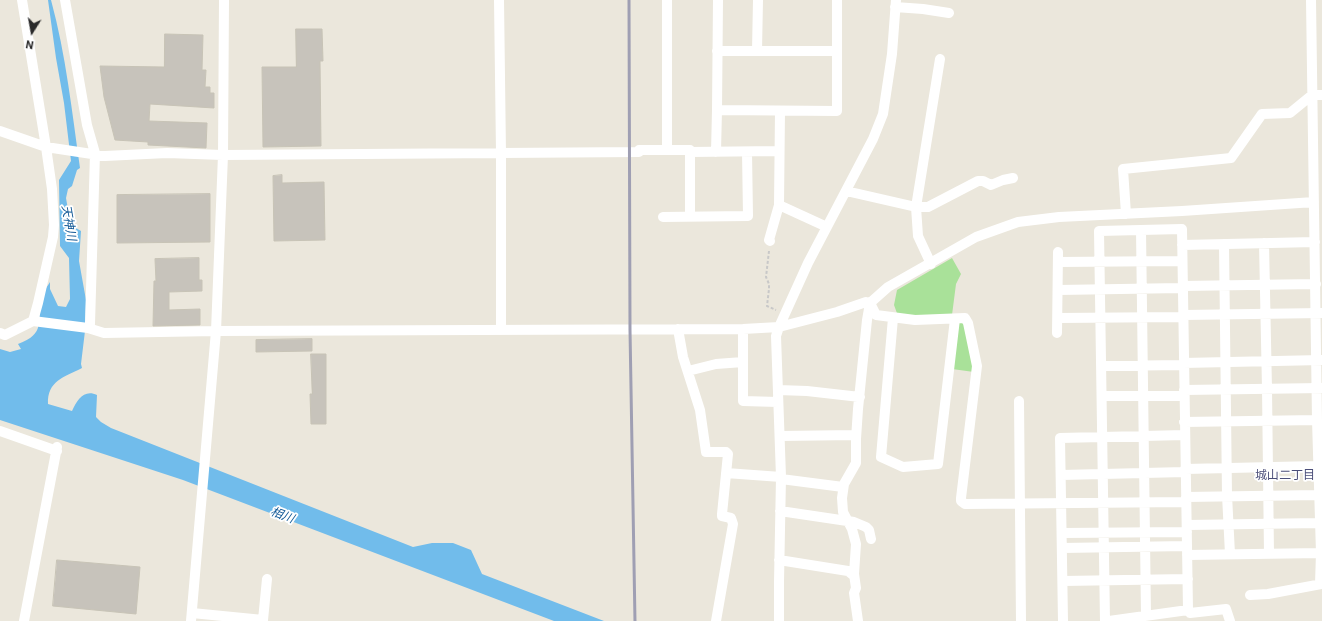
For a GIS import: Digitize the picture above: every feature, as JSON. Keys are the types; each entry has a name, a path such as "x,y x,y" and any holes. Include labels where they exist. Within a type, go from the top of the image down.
{"street":[{"path":"22,0 49,147 54,225 53,237 33,321"},
{"path":"64,0 92,153 92,286 90,324 88,328"},
{"path":"224,0 223,155 216,331 191,617 263,620 266,579"},
{"path":"499,0 501,329"},
{"path":"667,150 668,0"},
{"path":"716,152 718,0"},
{"path":"757,51 758,0"},
{"path":"717,110 837,111 837,0"},
{"path":"1250,595 1268,594 1321,584 1321,538 1319,523 1320,388 1317,243 1317,42 1311,17 1311,0"},
{"path":"779,621 781,478 776,336 784,314 808,263 873,139 885,108 892,48 895,4 949,13"},
{"path":"1311,17 1322,16"},
{"path":"717,51 837,51"},
{"path":"931,264 918,236 916,207 940,59"},
{"path":"1126,214 1123,169 1231,158 1262,114 1290,113 1317,95"},
{"path":"770,241 769,240 779,205 780,110"},
{"path":"0,131 49,147 105,156 167,153 223,155 639,152 639,150 690,150 690,152 779,151"},
{"path":"690,152 690,217"},
{"path":"663,218 748,216 747,152"},
{"path":"846,190 916,207 928,206 978,181 991,185 1013,178"},
{"path":"779,205 827,227"},
{"path":"858,621 854,593 856,588 854,564 856,544 852,529 843,512 842,498 843,487 856,463 856,435 866,320 870,303 888,287 931,264 976,237 1018,222 1059,217 1317,205"},
{"path":"1105,621 1099,231 1182,229 1188,610"},
{"path":"1140,230 1146,616"},
{"path":"1264,243 1269,554"},
{"path":"1182,245 1317,243"},
{"path":"1224,244 1227,495 1230,554"},
{"path":"1057,333 1058,257 1100,261 1182,261"},
{"path":"1058,290 1141,289 1265,284 1318,280"},
{"path":"0,333 5,335 33,321 88,328 104,332 744,329 779,327 837,312 866,302 870,303"},
{"path":"870,303 876,315 915,320 965,318 968,323 976,361 961,501 964,504 1145,502 1227,495 1268,495 1320,500"},
{"path":"1058,318 1100,319 1319,313"},
{"path":"893,318 881,457 903,467 938,464 954,319"},
{"path":"678,329 683,357 700,410 706,452 728,452 722,516 731,518 733,520 733,524 716,621"},
{"path":"744,329 743,401 778,402"},
{"path":"1102,366 1319,360"},
{"path":"688,371 716,364 743,362"},
{"path":"1102,396 1143,396 1226,390 1320,388"},
{"path":"778,390 807,391 860,397"},
{"path":"1019,401 1022,621"},
{"path":"1184,422 1319,418"},
{"path":"0,431 57,449 24,621"},
{"path":"780,436 856,435"},
{"path":"1064,621 1060,438 1185,435"},
{"path":"1061,474 1103,474 1227,467 1319,467"},
{"path":"726,473 781,478 843,487"},
{"path":"780,512 860,524 869,530 872,539"},
{"path":"1062,533 1145,532 1228,524 1319,523"},
{"path":"1062,548 1145,547 1230,554 1320,553"},
{"path":"779,560 848,571 854,576"},
{"path":"1063,581 1188,579"},
{"path":"1109,621 1188,610 1190,613 1226,609 1230,621"}],"path":[{"path":"770,241 766,277 769,284 767,306 784,314"}],"green space":[{"path":"952,258 961,274 956,284 952,315 898,316 894,305 897,290"},
{"path":"966,322 974,372 952,369 956,323"}],"water":[{"path":"48,0 51,0 61,42 80,168 77,170 72,186 68,189 66,198 70,221 74,227 81,231 79,261 86,300 85,331 81,364 82,368 63,377 54,385 48,396 48,404 72,411 76,403 88,393 97,395 96,417 111,428 413,547 432,543 453,543 471,550 482,574 604,621 554,621 183,480 0,420 0,349 10,352 21,349 18,344 33,336 37,331 43,292 50,282 50,289 58,306 66,307 70,299 69,258 60,246 59,180 71,161 64,103"}],"building":[{"path":"296,29 322,29 323,61 320,61 321,146 263,147 262,67 296,67"},
{"path":"165,34 203,35 202,70 206,70 205,87 210,87 210,93 214,93 214,108 150,104 149,121 207,123 206,148 148,145 148,142 115,140 104,97 100,66 164,67"},
{"path":"282,175 282,183 324,182 325,240 274,241 273,176"},
{"path":"210,194 210,242 117,243 117,195"},
{"path":"199,258 199,280 202,280 202,291 169,292 169,310 200,309 200,325 153,326 154,281 156,281 155,259"},
{"path":"312,339 312,351 256,352 256,340"},
{"path":"311,354 326,354 326,424 311,424"},
{"path":"57,560 140,567 136,614 53,606"}],"railway":[{"path":"629,0 630,330 635,621"}],"district":[{"name":"城山二丁目","path":"1285,476"}],"water label":[{"name":"天神川","path":"68,223"},
{"name":"相川","path":"282,516"}]}
